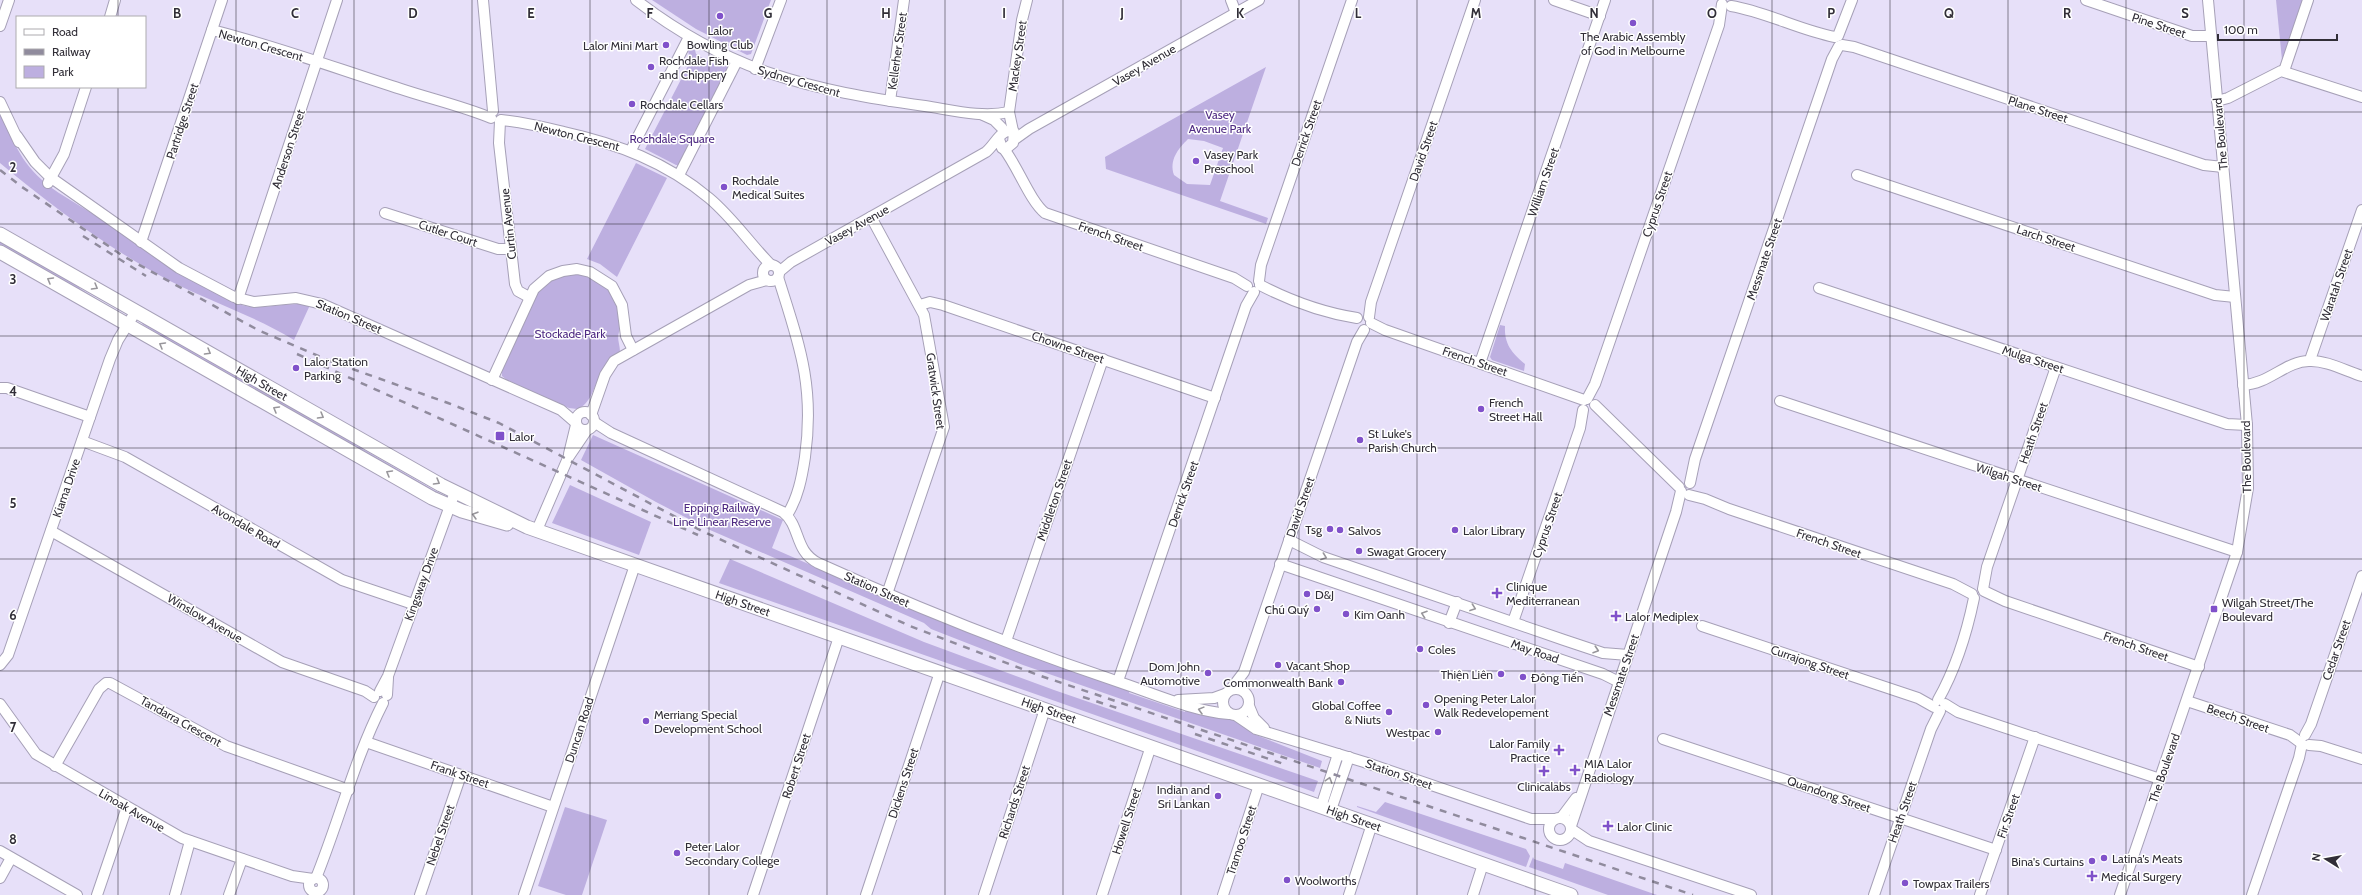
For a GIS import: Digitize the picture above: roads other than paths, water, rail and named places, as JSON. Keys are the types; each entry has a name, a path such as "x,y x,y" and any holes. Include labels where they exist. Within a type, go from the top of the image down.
{"main road":[{"name":"High Street","path":"0,234 455,492 532,528 1571,895"},
{"name":"High Street","path":"0,252 449,506 512,526 532,528"}],"street":[{"path":"0,26 9,0"},
{"path":"110,16 115,0"},
{"name":"Partridge Street","path":"141,242 222,0"},
{"name":"Anderson Street","path":"238,299 337,0"},
{"name":"Curtin Avenue","path":"483,0 516,288 529,298"},
{"name":"Sydney Crescent","path":"636,0 689,37 737,61 755,69 818,88 890,101 979,113 1009,112"},
{"path":"755,69 781,0"},
{"name":"Kellerher Street","path":"890,101 904,0"},
{"name":"Mackey Street","path":"1007,139 1009,112 1022,20 1027,0"},
{"path":"1231,0 1236,13"},
{"name":"Vasey Avenue","path":"588,420 597,393 611,365 629,352 1007,139 1029,129 1260,0"},
{"name":"Derrick Street","path":"1118,681 1352,0"},
{"name":"David Street","path":"1228,692 1244,672 1475,0"},
{"path":"1554,0 1600,16"},
{"name":"William Street","path":"1480,363 1605,0"},
{"name":"Messmate Street","path":"1571,827 1580,792 1852,0"},
{"name":"Pine Street","path":"2086,0 2192,36 2211,36"},
{"name":"The Boulevard","path":"2120,895 2238,552 2248,488 2247,425 2208,0"},
{"path":"2284,71 2308,0"},
{"name":"Plane Street","path":"1726,2 1854,47 2204,165 2223,167"},
{"name":"Cyprus Street","path":"1513,622 1726,2"},
{"name":"Newton Crescent","path":"212,30 258,42 422,96 631,150 679,175 720,208 759,253 771,273 782,294 792,319 803,358 808,410 804,464 796,498 787,515"},
{"path":"631,150 689,37"},
{"path":"679,175 737,61"},
{"path":"2217,101 2230,96 2274,73 2284,71 2362,97"},
{"path":"51,180 64,154 86,88"},
{"name":"Station Street","path":"0,102 17,136 26,160 38,175 51,180 99,211 178,268 238,299 260,303 296,298 322,304 492,380 588,420 611,433 774,507 787,515 808,557 888,594 1006,641 1118,681 1204,711 1233,715 1249,725 1531,820 1550,833"},
{"name":"Sydney Crescent","path":"979,113 994,120 1007,139"},
{"name":"French Street","path":"1007,139 1014,162 1039,206 1045,213 1566,394 1588,406 1612,424 1662,471 1685,487 1705,499 1735,511 2199,667"},
{"name":"Larch Street","path":"1858,175 2216,295 2235,297"},
{"name":"Waratah Street","path":"2310,360 2362,210"},
{"name":"Cutler Court","path":"385,213 498,249 511,250"},
{"name":"Gratwick Street","path":"870,217 920,305 926,322 944,430 888,594"},
{"path":"492,380 529,298 539,283 556,272 577,269 590,272 606,280 616,292 622,305 624,327 629,352"},
{"name":"Mulga Street","path":"1819,288 2227,424 2247,425"},
{"name":"Chowne Street","path":"920,305 930,302 943,305 1216,398"},
{"name":"Kiama Drive","path":"0,665 8,655 111,355 136,311"},
{"name":"Middleton Street","path":"1006,641 1103,359"},
{"path":"2243,385 2258,384 2295,364 2310,360 2362,376"},
{"name":"Heath Street","path":"1874,895 2056,367"},
{"path":"0,388 7,388 90,417"},
{"name":"Wilgah Street","path":"1780,401 2238,552"},
{"name":"Station Street","path":"561,410 576,424"},
{"path":"532,528 588,420 576,417 576,424 568,458"},
{"name":"Avondale Road","path":"82,441 125,456 342,580 413,604"},
{"name":"Kingsway Drive","path":"315,887 372,726 379,696 388,676 455,492"},
{"name":"Winslow Avenue","path":"51,531 282,662 379,696"},
{"name":"May Road","path":"1289,540 1323,557 1603,653 1628,655"},
{"name":"May Road","path":"1280,564 1619,682"},
{"name":"Duncan Road","path":"524,895 635,565"},
{"name":"Cedar Street","path":"2252,895 2362,576"},
{"path":"1449,623 1457,602"},
{"name":"Currajong Street","path":"1702,626 2160,779"},
{"name":"Robert Street","path":"753,895 840,637"},
{"name":"Dickens Street","path":"866,895 940,672"},
{"name":"David Street","path":"1244,672 1246,693"},
{"name":"Tandarra Crescent","path":"55,766 96,693 102,686 110,683 226,746 350,790"},
{"path":"1239,689 1246,693 1249,698 1248,706 1244,713 1233,715 1223,708 1228,692 1239,689"},
{"name":"Station Street","path":"1174,700 1200,699 1228,692"},
{"name":"Beech Street","path":"2187,701 2362,759"},
{"name":"Linoak Avenue","path":"0,704 31,750 55,766 190,841 292,876 315,887"},
{"name":"Station Street","path":"1248,706 1254,718 1267,731"},
{"name":"Richards Street","path":"984,895 1045,709"},
{"name":"Fir Street","path":"1980,895 2035,737"},
{"name":"Quandong Street","path":"1663,739 1996,850"},
{"name":"Frank Street","path":"366,742 553,807"},
{"name":"Howell Street","path":"1102,895 1151,746"},
{"path":"1326,809 1338,754"},
{"path":"1326,809 1349,758"},
{"name":"Nebel Street","path":"420,895 460,775"},
{"name":"Tramoo Street","path":"1223,895 1259,785"},
{"name":"Messmate Street","path":"1558,819 1580,792"},
{"path":"97,895 127,807"},
{"path":"1589,841 1571,827 1567,821 1558,819 1549,827 1550,833 1555,839 1589,841 1751,895"},
{"name":"Station Street","path":"1531,820 1558,819"},
{"path":"1349,895 1372,824"},
{"path":"1564,840 1569,835 1571,827"},
{"path":"175,895 190,841"},
{"path":"0,851 77,895"},
{"path":"0,878 11,858"},
{"path":"229,895 242,859"},
{"path":"1473,895 1483,864"}],"railway":[{"path":"0,170 22,187 123,256 258,330 330,361 448,403 499,423 702,531 910,626 1038,675 1693,895"},
{"path":"83,236 146,276"},
{"path":"297,354 698,535"},
{"path":"1083,697 1117,708"},
{"path":"1195,734 1284,764"}],"place":[{"name":"Lalor Bowling Club","path":"720,16"},
{"name":"The Arabic Assembly of God in Melbourne","path":"1633,23"},
{"name":"Lalor Mini Mart","path":"666,45"},
{"name":"Rochdale Fish and Chippery","path":"651,67"},
{"name":"Rochdale Cellars","path":"632,104"},
{"name":"Vasey Park Preschool","path":"1196,161"},
{"name":"Rochdale Medical Suites","path":"724,187"},
{"name":"Lalor Station Parking","path":"296,368"},
{"name":"French Street Hall","path":"1481,409"},
{"name":"Lalor","path":"500,436"},
{"name":"St Luke's Parish Church","path":"1360,440"},
{"name":"Tsg","path":"1330,529"},
{"name":"Salvos","path":"1340,530"},
{"name":"Lalor Library","path":"1455,530"},
{"name":"Swagat Grocery","path":"1359,551"},
{"name":"Clinique Mediterranean","path":"1497,593"},
{"name":"D&J","path":"1307,594"},
{"name":"Chú Quý","path":"1317,609"},
{"name":"Wilgah Street/The Boulevard","path":"2214,609"},
{"name":"Kim Oanh","path":"1346,614"},
{"name":"Lalor Mediplex","path":"1616,616"},
{"name":"Coles","path":"1420,649"},
{"name":"Vacant Shop","path":"1278,665"},
{"name":"Dom John Automotive","path":"1208,673"},
{"name":"Thiện Liên","path":"1501,674"},
{"name":"Đông Tiến","path":"1523,677"},
{"name":"Commonwealth Bank","path":"1341,682"},
{"name":"Opening Peter Lalor Walk Redevelopement","path":"1426,705"},
{"name":"Global Coffee & Niuts","path":"1389,712"},
{"name":"Merriang Special Development School","path":"646,721"},
{"name":"Westpac","path":"1438,732"},
{"name":"Lalor Family Practice","path":"1559,750"},
{"name":"MIA Lalor Radiology","path":"1575,770"},
{"name":"Clinicalabs","path":"1544,771"},
{"name":"Indian and Sri Lankan","path":"1218,796"},
{"name":"Lalor Clinic","path":"1608,826"},
{"name":"Peter Lalor Secondary College","path":"677,853"},
{"name":"Latina's Meats","path":"2104,858"},
{"name":"Bina's Curtains","path":"2092,861"},
{"name":"Medical Surgery","path":"2092,876"},
{"name":"Woolworths","path":"1287,880"},
{"name":"Towpax Trailers","path":"1905,883"}],"park label":[{"name":"Vasey Avenue Park","path":"1220,121"},
{"name":"Rochdale Square","path":"672,138"},
{"name":"Stockade Park","path":"570,333"},
{"name":"Epping Railway Line Linear Reserve","path":"722,514"}]}
